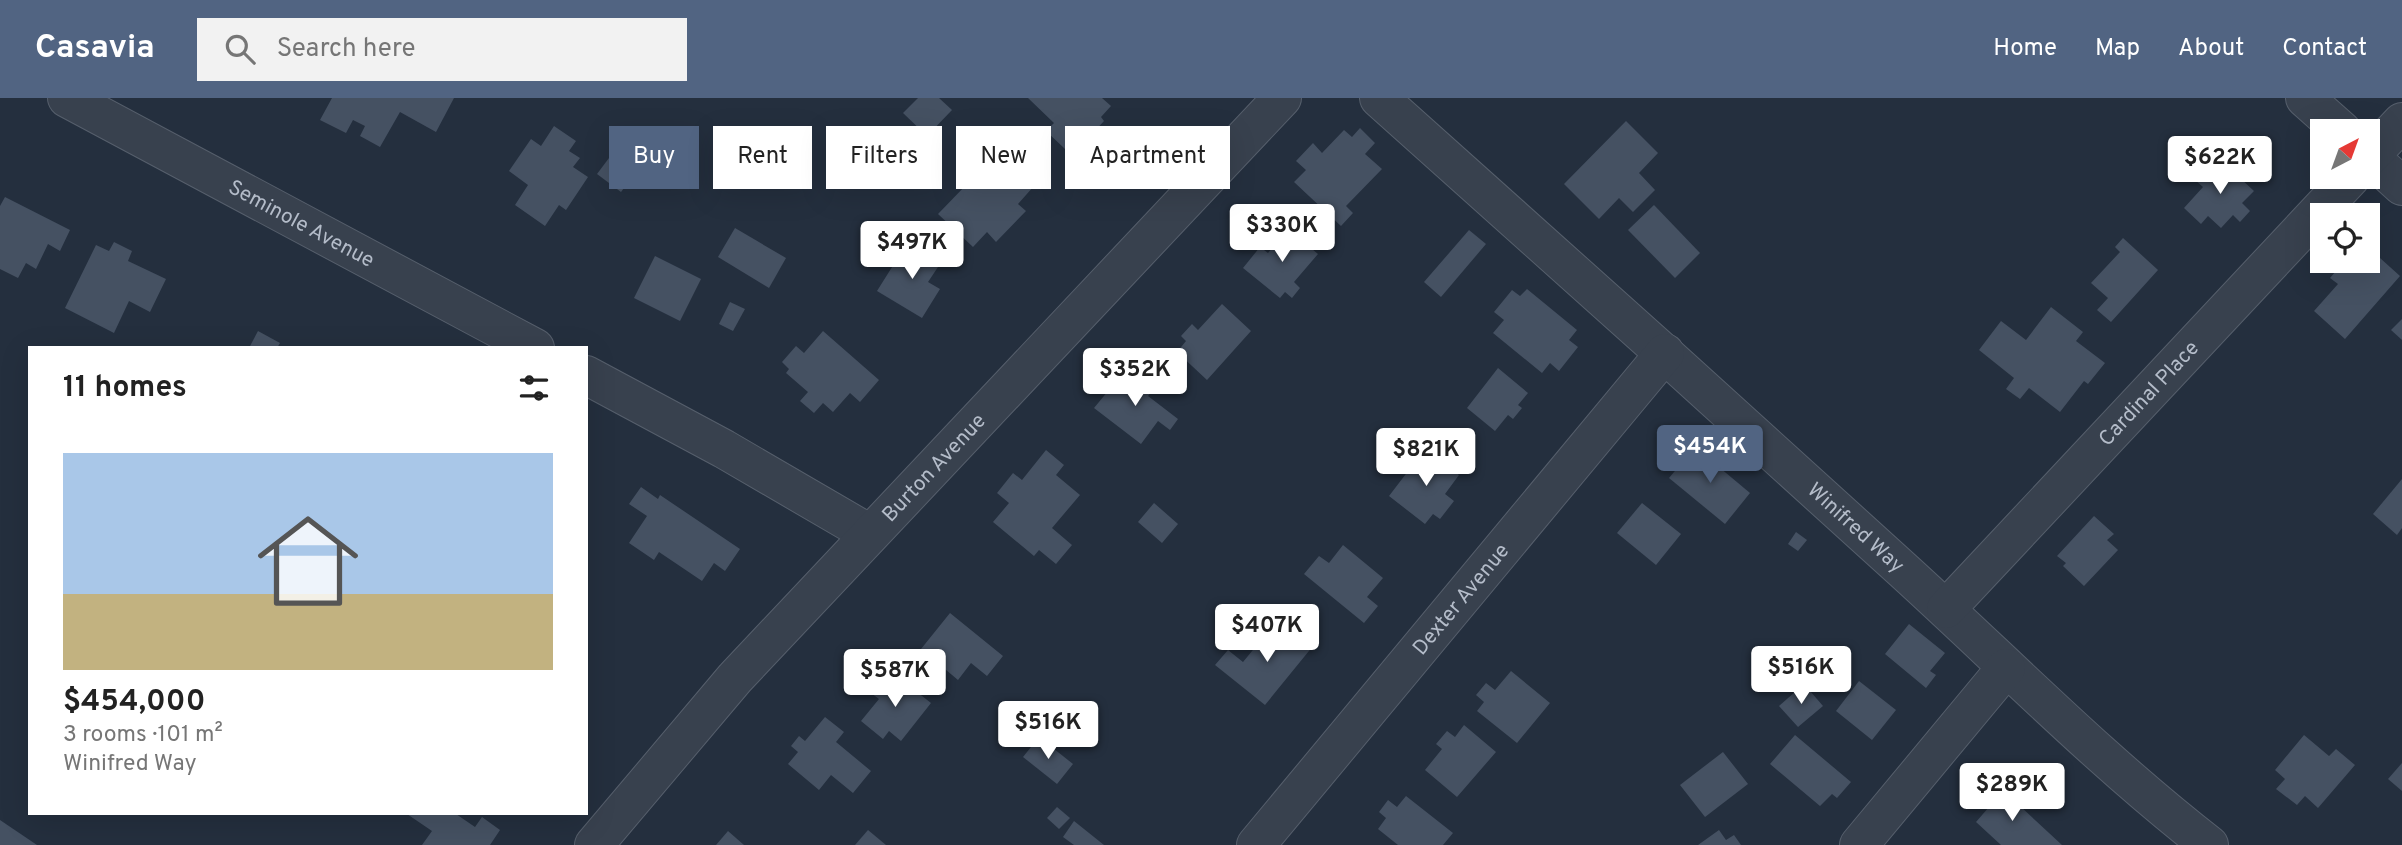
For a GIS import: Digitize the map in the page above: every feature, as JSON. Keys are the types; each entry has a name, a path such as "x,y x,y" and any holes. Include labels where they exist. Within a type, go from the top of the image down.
{"street":[{"name":"Seminole Avenue","path":"66,98 531,346"},
{"name":"Burton Avenue","path":"594,845 735,678 1282,98"},
{"name":"Winifred Way","path":"1378,98 1665,353 1946,609 2006,668 2174,818 2209,845"},
{"path":"2305,98 2329,119"},
{"name":"Cardinal Place","path":"2380,145 2402,122"},
{"path":"2380,172 2402,186"},
{"name":"Cardinal Place","path":"1946,609 2339,189"},
{"name":"Dexter Avenue","path":"1256,845 1665,353"},
{"path":"588,376 724,449 870,534"},
{"path":"1859,845 2006,668"}],"building":[{"path":"332,98 454,98 436,132 400,112 380,147 360,136 365,126 353,120 346,133 320,120"},
{"path":"918,98 939,98 952,110 937,126 917,126 903,113"},
{"path":"1028,98 1102,98 1111,106 1101,117 1104,121 1099,126 1065,126 1065,149 1051,136 1051,126 1054,123"},
{"path":"1626,121 1658,153 1639,173 1655,190 1633,212 1619,198 1599,219 1564,184"},
{"path":"554,126 576,141 569,151 580,158 573,167 588,177 566,210 559,205 545,226 515,205 528,185 509,171 531,139 541,146"},
{"path":"1360,128 1375,143 1365,154 1382,169 1346,206 1353,213 1341,226 1294,182 1306,170 1296,161 1313,143 1322,153 1344,130 1352,137"},
{"path":"609,158 609,183 597,174"},
{"path":"2210,163 2218,171 2225,164 2254,191 2242,203 2250,211 2240,222 2233,215 2221,228 2208,216 2201,224 2184,208 2203,187 2195,180"},
{"path":"962,189 1031,189 1018,204 1026,211 996,242 987,232 973,247 938,214"},
{"path":"5,197 70,230 60,251 48,244 36,269 26,263 18,278 0,269 0,206"},
{"path":"1654,205 1700,253 1675,278 1628,230"},
{"path":"735,228 786,258 769,288 718,257"},
{"path":"1288,229 1318,254 1294,282 1300,288 1292,298 1285,292 1280,298 1243,268 1260,247 1268,253"},
{"path":"1469,230 1486,244 1441,297 1424,282"},
{"path":"2123,238 2158,270 2111,322 2097,310 2108,298 2091,283 2120,252 2115,247"},
{"path":"114,242 132,251 128,261 166,279 150,312 129,301 114,333 65,308 96,245 109,251"},
{"path":"904,248 921,258 927,248 944,258 928,282 940,289 922,318 877,291"},
{"path":"655,256 701,279 680,321 634,298"},
{"path":"2380,258 2400,276 2345,339 2314,311 2338,284 2330,278 2334,273 2380,273"},
{"path":"1527,289 1577,330 1569,340 1578,347 1559,371 1550,363 1542,373 1493,333 1504,320 1494,312 1512,290 1520,296"},
{"path":"730,302 745,309 733,331 719,324"},
{"path":"1222,304 1251,331 1207,380 1177,352 1186,341 1181,336 1192,324 1198,330"},
{"path":"2051,307 2083,332 2076,341 2105,363 2088,384 2084,381 2060,412 2029,388 2020,399 2006,389 2014,378 1979,350 2001,321 2026,340"},
{"path":"2402,319 2402,340 2391,330"},
{"path":"258,331 280,343 278,346 250,346"},
{"path":"823,331 879,380 860,402 850,393 833,412 823,403 814,413 800,401 808,392 786,373 789,369 782,362 796,346 804,353"},
{"path":"1498,368 1528,393 1518,405 1522,408 1513,419 1508,415 1495,431 1467,408"},
{"path":"1138,370 1157,385 1148,396 1178,419 1170,430 1158,421 1141,444 1094,408 1113,385 1121,392"},
{"path":"1695,447 1750,493 1725,524 1669,478"},
{"path":"1425,449 1459,475 1445,494 1454,501 1440,519 1433,514 1425,524 1389,496"},
{"path":"1046,450 1064,465 1056,475 1080,495 1052,528 1072,545 1056,564 1039,550 1034,556 993,522 1009,503 997,493 1013,473 1022,480"},
{"path":"2402,479 2402,528 2397,535 2373,514"},
{"path":"641,487 658,499 660,495 740,549 725,571 714,563 702,581 659,552 654,560 629,543 647,516 629,504"},
{"path":"1154,503 1178,524 1162,543 1138,522"},
{"path":"1642,503 1681,534 1656,565 1617,533"},
{"path":"2094,516 2114,534 2107,540 2118,550 2084,586 2063,566 2066,563 2057,556"},
{"path":"1796,532 1807,540 1798,551 1788,544"},
{"path":"1343,545 1383,578 1367,597 1378,606 1364,623 1304,574 1319,556 1329,563"},
{"path":"950,613 1003,656 987,676 971,663 958,680 921,649"},
{"path":"1909,624 1945,653 1930,671 1936,675 1926,688 1885,654"},
{"path":"1271,628 1285,639 1292,629 1313,646 1265,705 1215,665 1228,650 1243,662"},
{"path":"1511,671 1550,703 1517,743 1477,711 1484,702 1476,695 1486,683 1495,690"},
{"path":"898,677 931,703 901,741 889,731 883,739 861,721 879,699 871,693 883,678 891,685"},
{"path":"1859,681 1896,710 1872,740 1836,711"},
{"path":"1804,684 1823,706 1798,727 1779,706"},
{"path":"825,717 844,732 836,742 871,771 853,793 831,775 819,790 788,764 798,752 791,746 799,736 805,741"},
{"path":"1464,725 1496,752 1457,797 1425,770 1442,749 1436,744 1447,731 1455,737"},
{"path":"1795,735 1851,782 1837,798 1832,794 1820,806 1770,764"},
{"path":"2304,735 2329,756 2336,749 2355,765 2318,808 2305,796 2297,805 2276,789 2285,779 2275,770"},
{"path":"1039,737 1073,764 1057,784 1023,757"},
{"path":"1723,752 1748,784 1705,817 1680,785"},
{"path":"2402,763 2402,791 2388,779"},
{"path":"1993,788 2002,797 2006,793 2062,845 2001,845 1976,822 1989,807 1981,800"},
{"path":"1406,796 1453,833 1443,845 1398,845 1378,829 1386,818 1379,812 1388,800 1397,807"},
{"path":"1057,807 1070,818 1059,829 1047,818"},
{"path":"408,815 457,815 475,827 482,817 500,830 490,845 422,845 432,831"},
{"path":"0,820 37,845 0,845"},
{"path":"1074,821 1104,845 1074,845 1063,837"},
{"path":"868,830 886,845 855,845"},
{"path":"1719,830 1726,840 1734,835 1741,845 1698,845"},
{"path":"728,831 744,845 716,845"}]}
